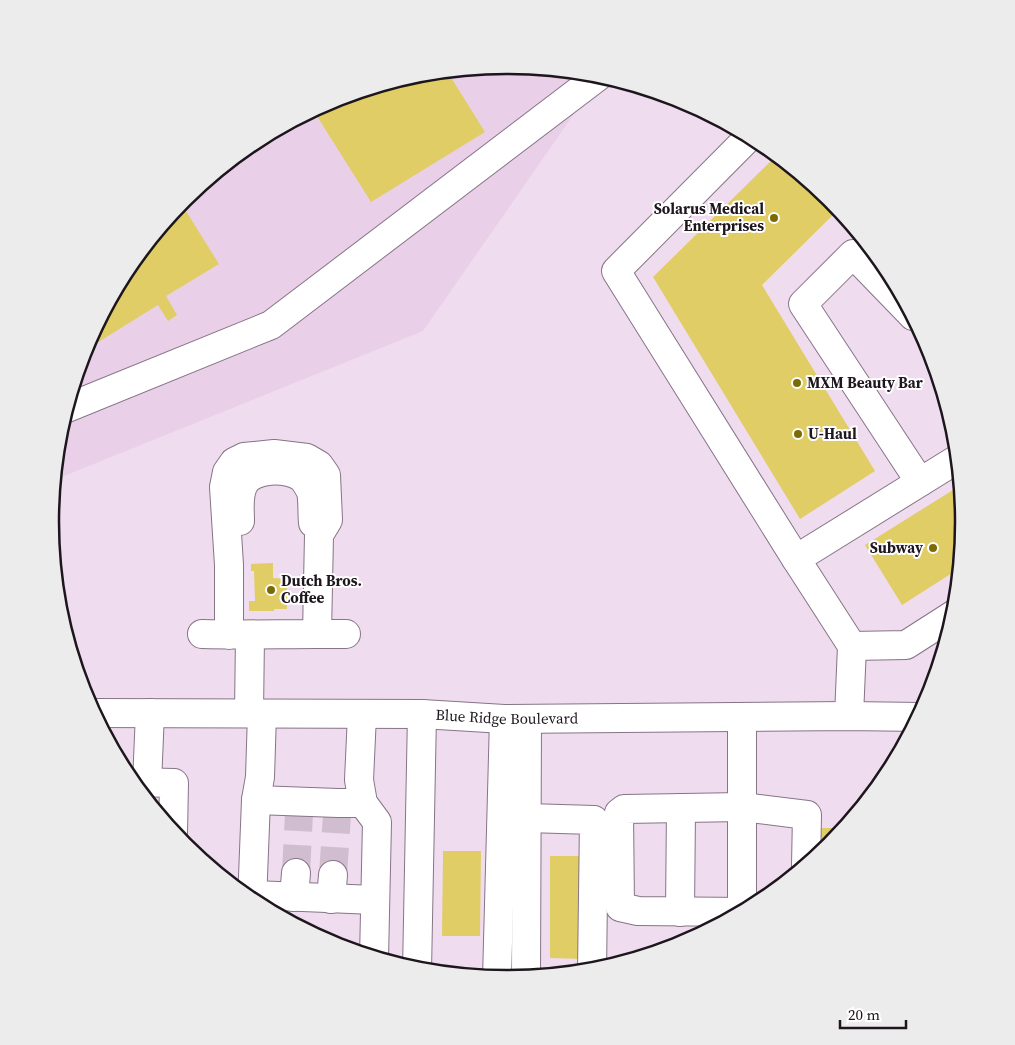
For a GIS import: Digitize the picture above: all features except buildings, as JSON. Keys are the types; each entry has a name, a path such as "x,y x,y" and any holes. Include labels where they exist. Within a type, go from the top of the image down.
{"main road":[{"path":"74,405 271,325 591,82"},
{"path":"745,142 616,271 852,646 849,716"},
{"path":"897,299 853,254 803,304 920,482"},
{"path":"252,892 256,800 260,777 256,714 236,630 229,565 224,487 227,472 234,462 244,456 274,454 308,458 319,465 326,475 328,520 319,535 316,634"},
{"path":"796,559 952,462"},
{"path":"852,646 906,645 945,621"},
{"path":"202,634 236,630 346,634"},
{"name":"Blue Ridge Boulevard","path":"101,713 422,714 515,719 849,716 910,722"},
{"path":"139,779 150,713"},
{"path":"417,962 422,714"},
{"path":"346,807 359,780 362,715"},
{"path":"742,717 743,904"},
{"path":"515,719 526,818 526,970"},
{"path":"498,971 515,719"},
{"path":"142,784 174,783 173,822"},
{"path":"256,800 299,808 346,807 377,822 374,951"},
{"path":"730,912 638,911 620,907 619,813 624,809 742,807 807,815 806,857"},
{"path":"680,912 681,808"},
{"path":"526,818 594,820 592,963"},
{"path":"258,896 295,885 332,887 376,900"}],"shaded area":[{"path":"508,74 537,75 596,82 423,331 62,477 67,435 74,406 93,351 119,298 151,249 170,227 190,205 234,166 258,149 309,120 363,98 420,82 478,75"}],"tunnel":[{"path":"296,873 299,813"},
{"path":"333,875 337,815"}],"place":[{"name":"Solarus Medical Enterprises","path":"774,218"},
{"name":"MXM Beauty Bar","path":"797,383"},
{"name":"U-Haul","path":"798,434"},
{"name":"Subway","path":"933,548"},
{"name":"Dutch Bros. Coffee","path":"271,590"}]}
